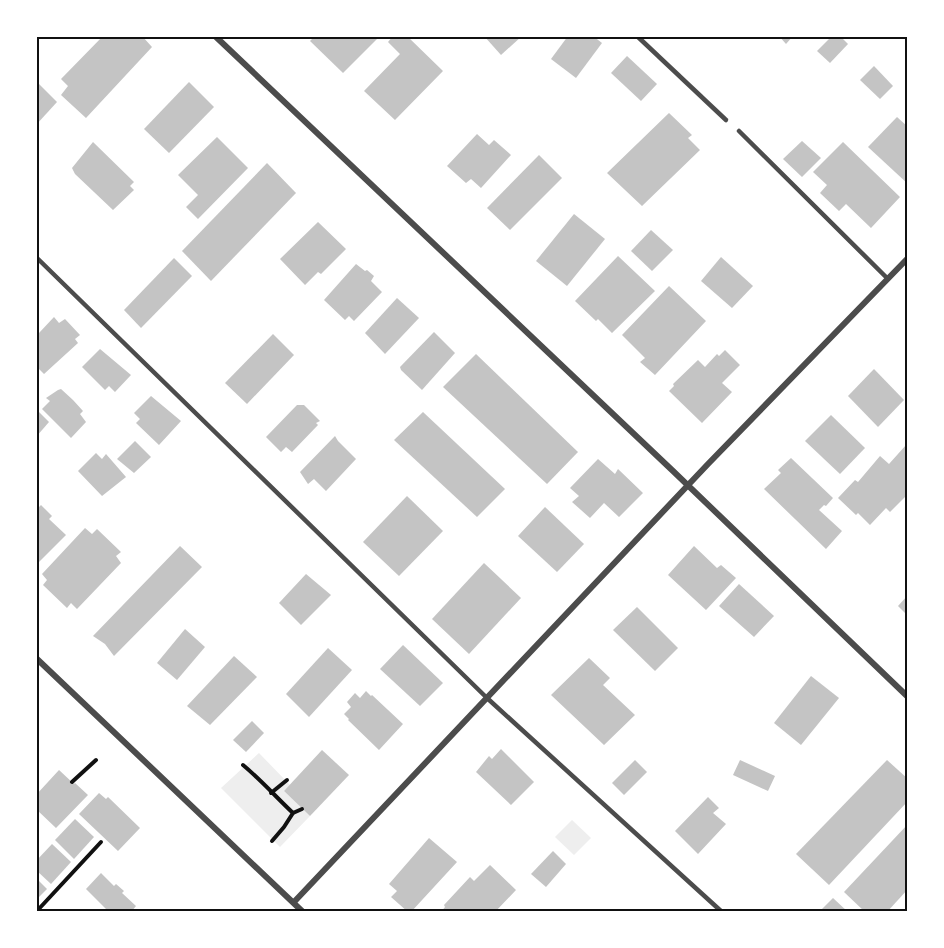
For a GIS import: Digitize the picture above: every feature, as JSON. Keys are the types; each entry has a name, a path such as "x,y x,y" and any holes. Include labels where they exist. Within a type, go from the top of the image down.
{"street":[{"path":"215,36 908,697"},
{"path":"294,902 688,485 908,258"},
{"path":"36,658 303,912"}],"lane":[{"path":"637,36 726,120"},
{"path":"739,131 888,279"},
{"path":"36,257 487,698 722,912"}],"path":[{"path":"72,782 96,760"},
{"path":"243,765 293,813"},
{"path":"271,793 287,780"},
{"path":"272,841 293,813 302,809"},
{"path":"36,912 101,842"}],"shaded area":[{"path":"259,753 290,785 284,791 310,816 280,847 221,788"},
{"path":"572,820 591,838 574,855 555,837"}],"building":[{"path":"103,36 142,36 152,47 86,118 61,95 68,86 61,79"},
{"path":"315,36 380,36 343,73 310,41"},
{"path":"393,36 407,36 443,71 395,120 364,91 400,54 388,42"},
{"path":"484,36 522,36 501,55"},
{"path":"568,36 593,36 602,43 576,78 551,59"},
{"path":"779,36 793,36 786,44"},
{"path":"832,36 840,36 848,44 830,63 817,51"},
{"path":"627,56 657,84 641,101 611,73"},
{"path":"874,66 893,86 880,99 860,80"},
{"path":"189,82 214,107 169,153 144,129"},
{"path":"39,84 57,102 36,125 36,87"},
{"path":"669,113 692,135 688,138 700,150 642,206 607,173"},
{"path":"897,117 908,127 908,184 868,147"},
{"path":"477,134 489,145 494,140 511,155 481,188 471,179 466,183 447,166"},
{"path":"217,137 248,168 198,219 186,207 198,195 178,175"},
{"path":"802,141 821,158 802,177 783,159"},
{"path":"93,142 134,182 130,186 134,190 113,210 75,174 72,168"},
{"path":"843,142 900,197 871,228 846,204 839,211 820,193 827,185 813,172"},
{"path":"539,155 562,178 510,230 487,208"},
{"path":"267,163 296,193 211,281 182,251"},
{"path":"574,214 605,239 567,286 536,261"},
{"path":"318,222 346,249 321,274 318,272 305,285 280,259"},
{"path":"651,230 673,250 652,271 631,251"},
{"path":"618,256 655,291 612,333 575,301"},
{"path":"721,257 753,286 732,308 701,281"},
{"path":"174,258 192,276 141,328 124,310"},
{"path":"356,264 374,276 371,281 382,292 354,321 349,316 345,320 324,300"},
{"path":"669,286 706,321 655,375 640,362 645,358 622,335"},
{"path":"397,298 419,318 385,354 365,333"},
{"path":"54,317 59,323 65,319 80,335 75,339 78,343 44,374 36,366 36,330 39,333"},
{"path":"434,332 455,353 422,390 400,367"},
{"path":"273,334 294,355 247,404 225,383"},
{"path":"100,349 131,375 115,392 109,386 105,390 82,367"},
{"path":"725,350 740,365 722,383 732,392 702,423 669,391 674,386 673,384 698,360 705,367 717,354 719,356"},
{"path":"476,354 578,452 547,484 443,387"},
{"path":"874,369 904,400 878,427 848,396"},
{"path":"61,389 83,411 80,414 86,422 71,438 42,409 50,401 46,398"},
{"path":"151,396 181,421 159,445 136,423 140,419 134,413"},
{"path":"297,405 304,405 320,421 292,452 286,447 281,452 266,437"},
{"path":"36,409 49,422 36,437"},
{"path":"423,412 505,489 477,517 394,440"},
{"path":"831,415 865,448 840,474 805,441"},
{"path":"335,436 356,459 326,491 314,479 308,484 300,472"},
{"path":"135,441 151,457 134,473 117,459"},
{"path":"906,445 908,448 908,494 890,512 886,508 870,525 838,498 855,480 858,482 880,456 889,464"},
{"path":"96,453 102,459 106,454 126,477 102,496 78,471"},
{"path":"791,458 833,498 819,510 842,531 826,549 764,489 781,473 778,470"},
{"path":"598,459 615,474 618,469 643,493 619,517 604,503 590,518 572,502 579,496 570,488"},
{"path":"407,496 443,531 399,576 363,542"},
{"path":"41,505 52,516 49,519 66,535 36,565 36,510"},
{"path":"545,507 584,544 557,572 518,536"},
{"path":"85,528 92,534 97,529 121,552 116,556 121,563 77,609 71,603 67,608 43,585 47,580 42,574"},
{"path":"180,546 202,567 114,656 105,644 93,636"},
{"path":"694,546 717,568 721,565 736,578 706,610 668,575"},
{"path":"484,563 521,598 469,654 432,619"},
{"path":"306,574 331,595 301,625 279,603"},
{"path":"739,584 774,616 754,637 719,606"},
{"path":"908,595 908,616 898,606"},
{"path":"637,607 678,648 655,671 613,630"},
{"path":"185,629 205,647 177,680 157,663"},
{"path":"403,645 443,683 420,706 380,669"},
{"path":"328,648 352,670 309,717 286,694"},
{"path":"234,656 257,677 210,725 187,706"},
{"path":"589,658 610,678 603,685 635,715 604,745 551,695"},
{"path":"811,676 839,698 801,745 774,723"},
{"path":"366,691 403,724 379,750 344,714 351,707 347,702 355,693 360,698"},
{"path":"252,721 264,733 246,752 233,740"},
{"path":"501,749 534,782 511,805 476,772 489,756 492,759"},
{"path":"322,750 349,775 310,816 284,791"},
{"path":"635,760 647,772 624,795 612,783"},
{"path":"740,760 775,776 768,791 733,775"},
{"path":"887,760 908,779 908,801 829,885 796,854"},
{"path":"59,770 88,795 56,828 36,809 36,795"},
{"path":"99,793 106,799 108,797 140,828 118,851 79,814"},
{"path":"708,797 719,808 713,813 726,824 698,854 675,831"},
{"path":"75,819 94,837 74,859 55,840"},
{"path":"908,824 908,889 887,912 865,912 844,892"},
{"path":"429,838 457,862 411,912 408,912 391,897 397,891 389,884"},
{"path":"52,844 71,862 51,884 36,870 36,861"},
{"path":"553,851 566,864 546,887 531,874"},
{"path":"490,865 516,890 495,912 441,912 444,905 470,877 474,881"},
{"path":"101,873 114,886 116,884 124,891 122,893 136,906 131,912 109,912 86,889"},
{"path":"36,878 47,889 36,900"},
{"path":"833,898 848,912 819,912"}]}
